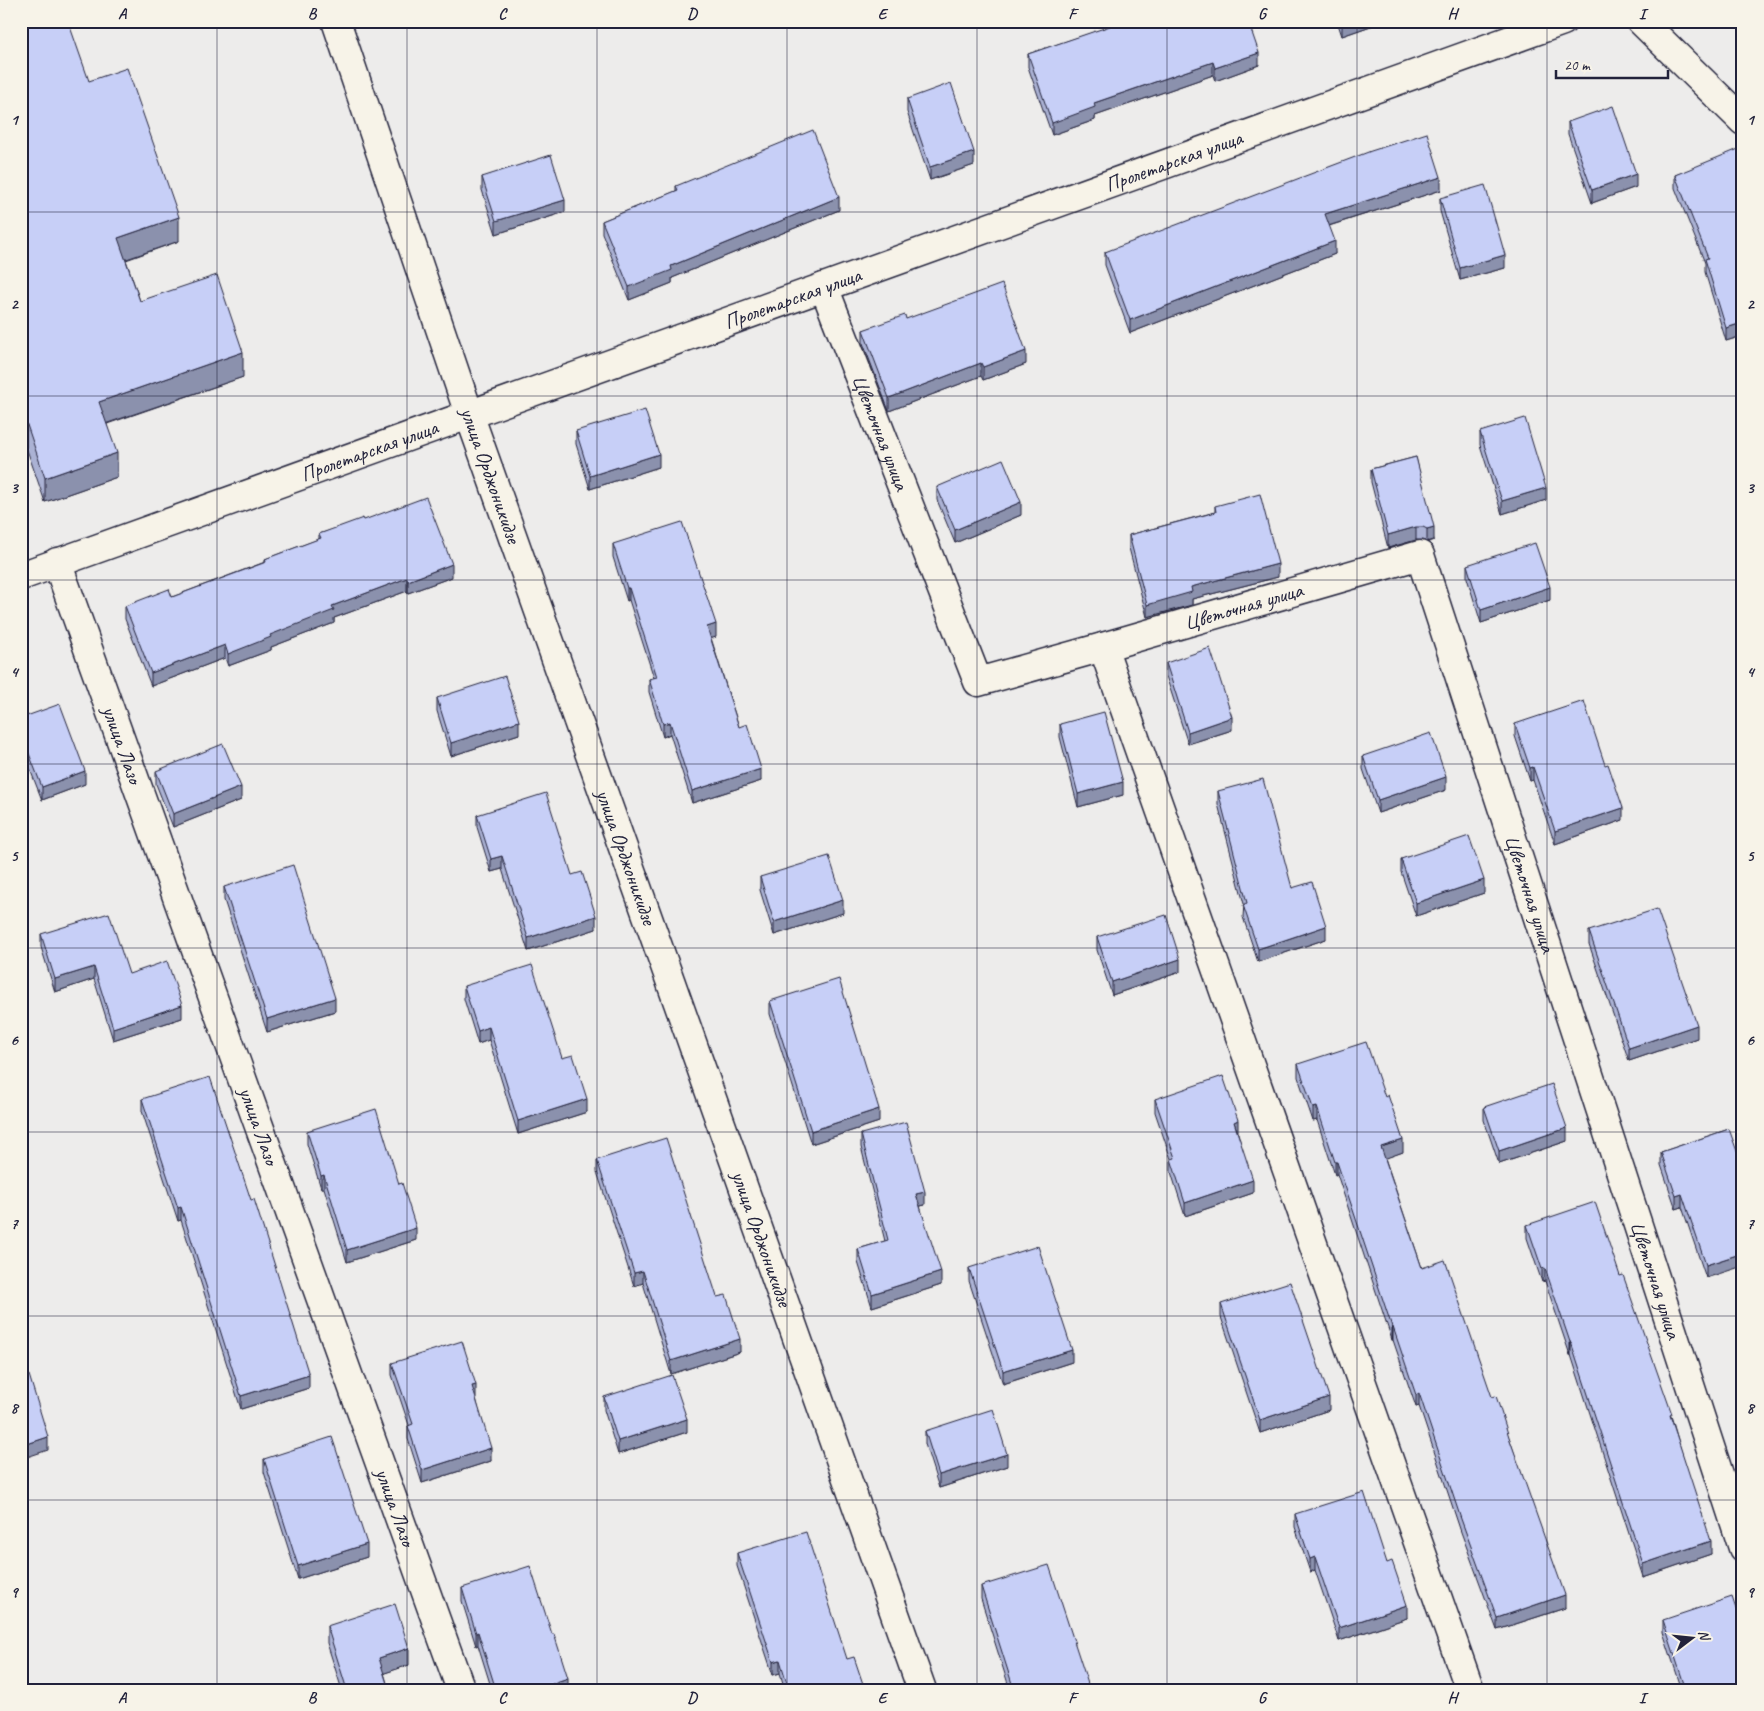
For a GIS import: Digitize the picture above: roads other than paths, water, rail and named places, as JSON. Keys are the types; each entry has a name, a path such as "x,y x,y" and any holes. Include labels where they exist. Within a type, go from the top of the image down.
{"street":[{"name":"улица Орджоникидзе","path":"336,21 469,414 922,1690"},
{"name":"Пролетарская улица","path":"21,576 1564,21"},
{"path":"1640,21 1743,122"},
{"name":"Цветочная улица","path":"824,287 978,682 1420,555 1743,1548"},
{"name":"улица Лазо","path":"57,562 461,1690"},
{"path":"1103,647 1470,1690"}]}
